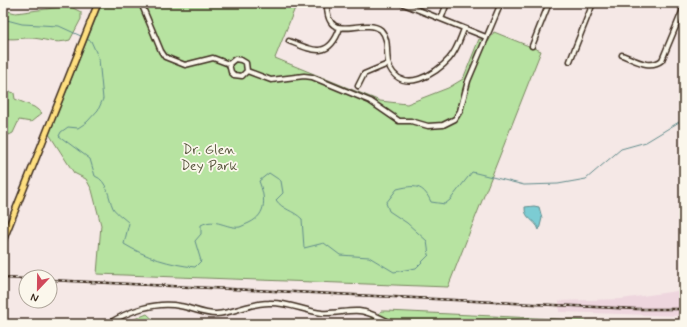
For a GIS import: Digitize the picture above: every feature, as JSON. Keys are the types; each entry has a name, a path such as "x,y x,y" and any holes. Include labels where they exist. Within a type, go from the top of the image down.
{"main road":[{"path":"3,241 78,49 98,3"}],"street":[{"path":"141,3 161,51 165,57 185,65 213,58 229,64"},
{"path":"327,3 330,19 334,25 340,28 346,29 370,25 382,30 386,38 388,64 395,76 410,81 426,76 449,59 464,28"},
{"path":"401,3 486,37"},
{"path":"441,19 447,3"},
{"path":"247,72 271,80 304,76 312,77 370,101 399,122 411,121 428,126 439,126 455,119 460,111 468,81 501,3"},
{"path":"532,46 549,3"},
{"path":"570,61 593,3"},
{"path":"622,55 649,65 656,65 662,60 684,7 674,3"},
{"path":"289,41 313,50 324,50 335,41 340,28"},
{"path":"229,64 236,59 241,60 246,63 247,72"},
{"path":"229,64 231,72 234,75 242,76 247,72"},
{"path":"358,86 364,74 388,64"},
{"path":"108,324 144,308 155,306 180,306 214,314 230,313 256,304 269,303 284,304 323,313 359,311 368,313 393,324"}],"shaded area":[{"path":"684,290 684,316 559,312 559,301 621,299"}],"green space":[{"name":"Dr. Glen Dey Park","path":"102,3 297,3 275,58 380,101 407,104 448,88 463,79 479,39 488,42 494,32 541,51 448,287 97,274 101,225 92,190 86,179 74,173 49,134"},
{"path":"69,6 81,12 81,19 70,40 54,42 35,38 3,38 3,10 16,13"},
{"path":"3,89 14,93 15,99 34,107 42,113 31,122 19,120 13,133 9,135 3,127"},
{"path":"381,311 661,324 369,324 371,317 376,319"},
{"path":"147,314 158,324 122,324"}],"water":[{"path":"525,207 539,207 542,218 539,230 525,211"}],"waterway":[{"path":"3,19 22,24 59,26 83,37"},
{"path":"86,39 91,41 99,59 103,99 98,110 87,122 78,128 68,127 61,132 59,136 90,159 95,176 105,185 113,208 129,223 124,244 149,256 186,266 195,267 201,261 195,241 201,234 201,225 211,222 240,227 249,223 259,215 263,205 263,193 259,181 269,173 281,181 283,193 276,200 282,206 302,219 304,248 324,243 340,255 369,257 394,272 416,268 429,255 427,241 407,223 389,211 386,203 397,189 417,187 425,192 431,202 445,204 450,200 472,172 524,185 558,184 586,179 621,149 646,142 684,119"}],"railway":[{"path":"3,278 18,279"},
{"path":"58,280 636,309 684,309"}]}
